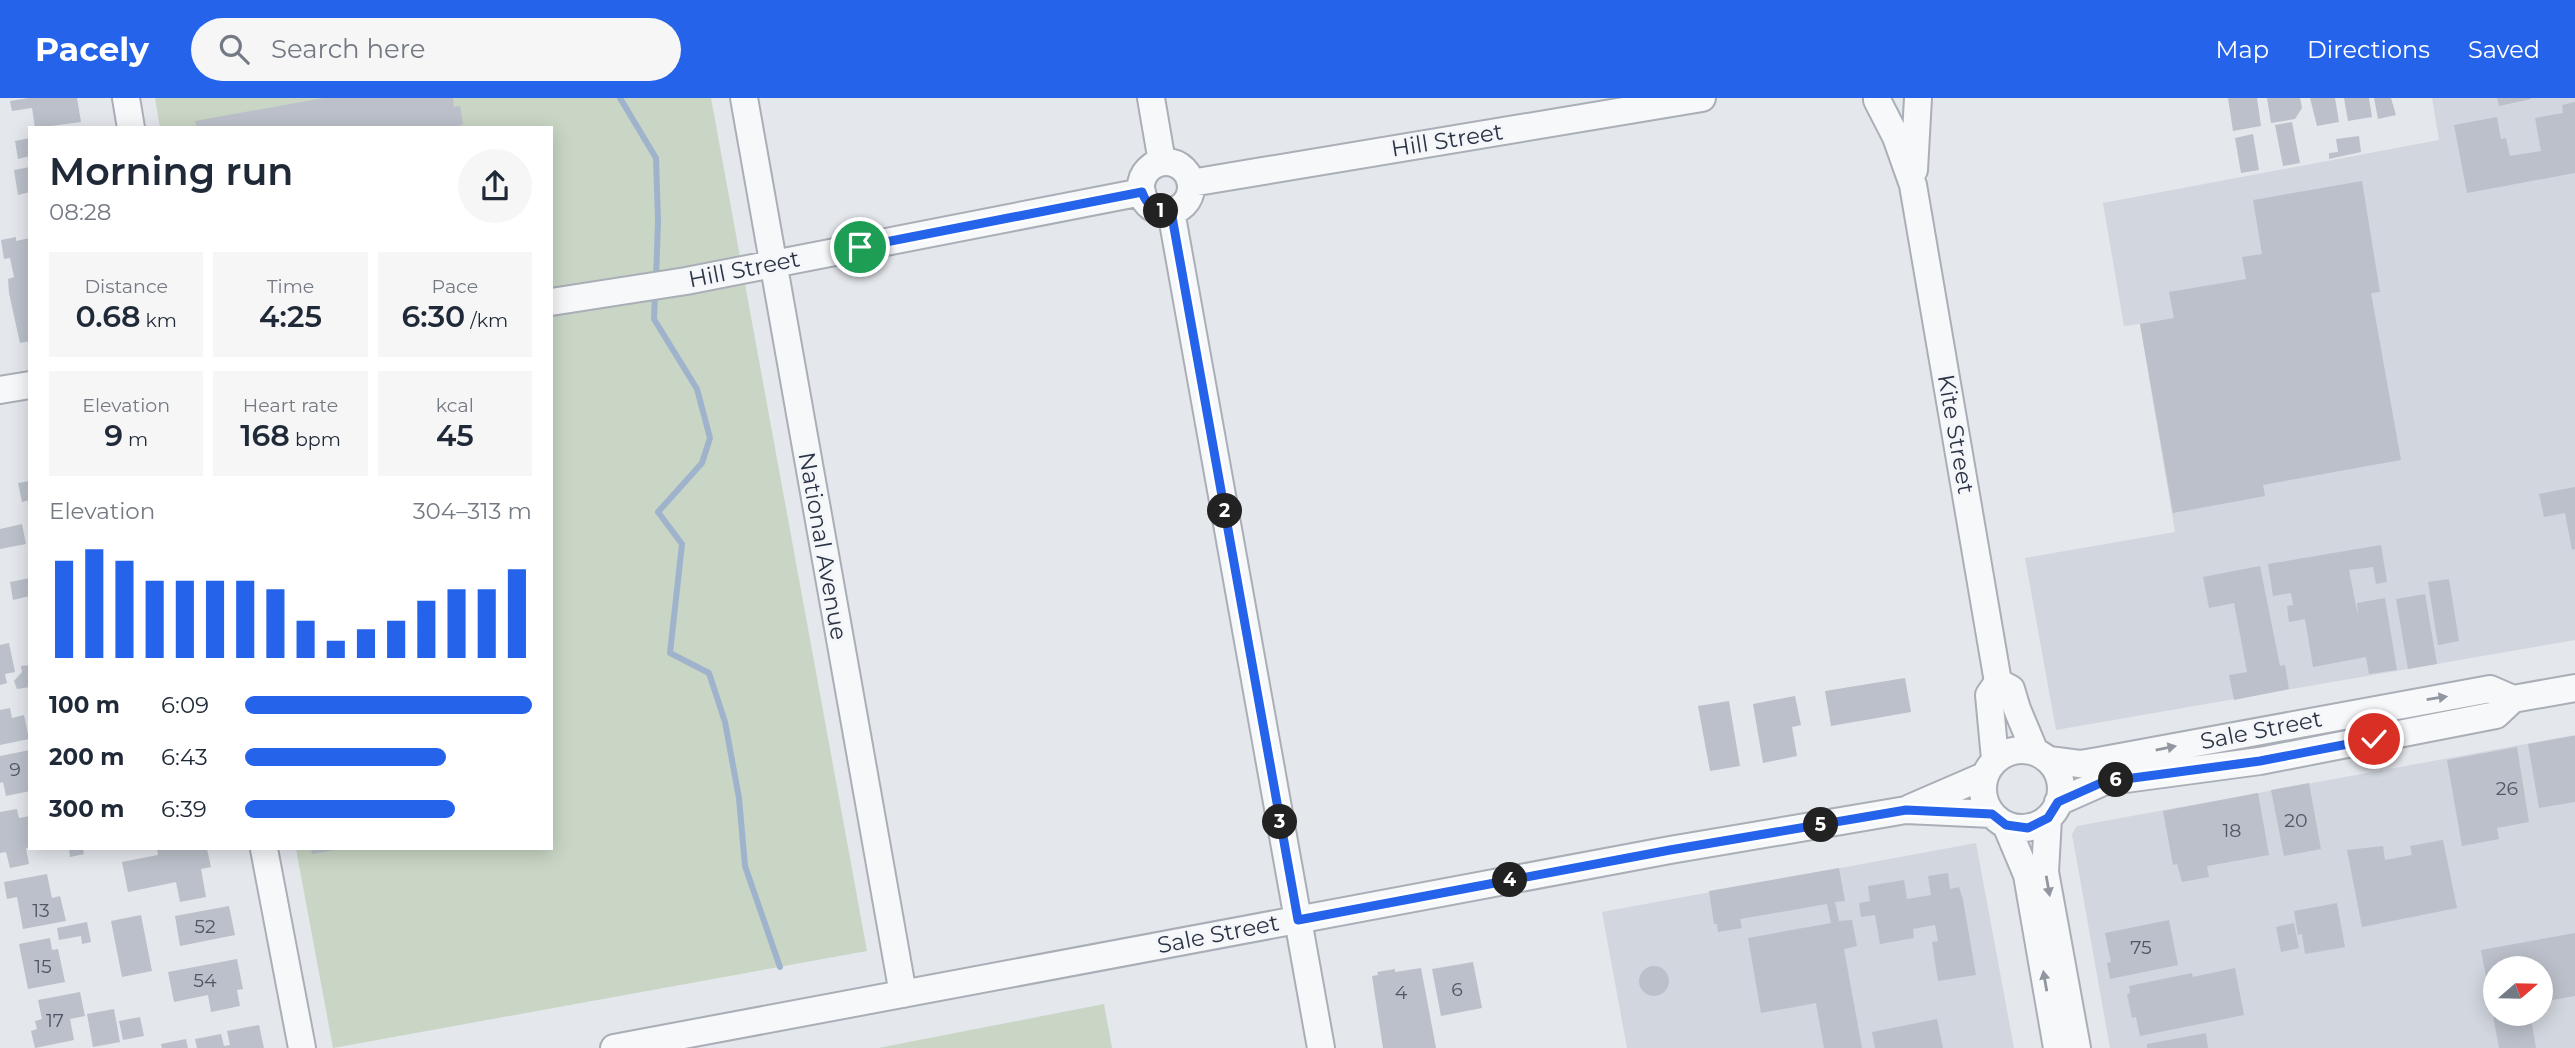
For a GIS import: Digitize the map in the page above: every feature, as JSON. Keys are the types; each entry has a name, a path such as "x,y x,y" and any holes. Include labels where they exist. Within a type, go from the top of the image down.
{"street":[{"path":"126,98 131,126"},
{"name":"National Avenue","path":"744,98 903,994"},
{"path":"1151,98 1162,162"},
{"name":"Hill Street","path":"1191,183 1702,98"},
{"path":"1875,99 1898,102 1910,98"},
{"name":"Kite Street","path":"1913,185 1918,98"},
{"name":"Kite Street","path":"1875,99 1896,137 1913,185 1998,682 1989,695 1990,768"},
{"path":"1162,162 1178,164 1184,169 1191,183 1189,198 1184,204 1163,212 1149,205 1142,192 1144,176 1155,164 1162,162"},
{"name":"Hill Street","path":"553,302 668,284 1142,192"},
{"path":"1171,211 1321,1048"},
{"path":"0,390 28,385"},
{"name":"Kite Street","path":"1998,682 2011,689 2017,709 2042,756"},
{"name":"Sale Street","path":"2053,810 2103,782 2260,761 2496,715 2513,699 2575,688"},
{"name":"Sale Street","path":"2042,756 2080,764 2490,689 2513,699"},
{"path":"2057,1048 2026,874 1999,819 1985,803 1982,790 1990,768 2014,750 2042,756 2060,780 2045,872 2077,1048"},
{"name":"Sale Street","path":"1906,810 1990,768"},
{"name":"Sale Street","path":"614,1048 1670,850 1906,810 1999,819"},
{"path":"1999,819 2028,828 2053,810"},
{"path":"264,850 302,1048"}],"shaded area":[{"path":"2432,98 2575,98 2575,640 2056,730 2025,558 2175,532 2140,324 2124,326 2103,203 2439,140"},
{"path":"2575,735 2575,1048 2110,1048 2072,834 2077,826"},
{"path":"1976,843 2014,1048 1627,1048 1602,912"}],"green space":[{"path":"155,98 711,98 867,951 333,1048 296,850 553,850 553,126 160,126"},
{"path":"1104,1004 1112,1048 878,1048"}],"building":[{"path":"29,98 77,98 81,122 35,126 32,108 12,111 10,101"},
{"path":"324,98 453,98 454,107 460,106 463,124 196,126 195,121"},
{"path":"2228,98 2257,98 2261,126 2233,131"},
{"path":"2267,98 2300,98 2302,108 2295,119 2271,123"},
{"path":"2310,98 2335,98 2339,122 2317,126"},
{"path":"2344,98 2369,98 2372,117 2348,121"},
{"path":"2374,98 2391,98 2396,115 2378,119"},
{"path":"2497,98 2531,98 2531,99 2499,106"},
{"path":"2575,102 2575,173 2467,193 2454,125 2497,117 2501,139 2506,138 2510,156 2541,151 2535,118 2563,113 2562,105"},
{"path":"2292,122 2300,163 2283,166 2275,125"},
{"path":"2253,134 2259,170 2241,173 2235,138"},
{"path":"2359,136 2361,152 2329,159 2329,153 2338,152 2336,139"},
{"path":"28,138 28,156 18,159 15,141"},
{"path":"28,167 28,192 18,195 14,170"},
{"path":"2362,181 2380,292 2371,293 2401,460 2263,485 2265,496 2173,513 2140,324 2174,318 2169,292 2246,279 2242,257 2262,254 2253,200"},
{"path":"16,237 16,241 28,238 28,341 20,343 9,293 8,279 14,277 10,258 4,259 1,240"},
{"path":"28,481 28,500 22,502 18,483"},
{"path":"2575,487 2575,549 2572,550 2565,513 2544,517 2539,494"},
{"path":"22,524 26,544 0,549 0,529"},
{"path":"2381,545 2387,582 2376,584 2373,567 2349,570 2358,616 2357,603 2385,598 2397,670 2369,674 2366,657 2313,667 2305,619 2289,622 2287,606 2293,605 2291,593 2273,596 2268,564"},
{"path":"2260,566 2280,666 2285,665 2289,689 2234,700 2229,675 2247,672 2234,603 2209,608 2203,577"},
{"path":"28,578 28,596 13,600 10,582"},
{"path":"2449,579 2459,641 2438,645 2428,582"},
{"path":"2425,594 2437,664 2408,669 2396,599"},
{"path":"9,643 15,672 5,674 7,683 0,685 0,645"},
{"path":"28,665 28,687 17,689 14,681 22,672 21,666"},
{"path":"1905,678 1911,712 1831,726 1825,691"},
{"path":"1795,696 1801,725 1792,727 1797,756 1763,763 1753,704"},
{"path":"1729,701 1740,766 1710,771 1698,706"},
{"path":"10,708 12,718 24,715 28,739 0,745 0,710"},
{"path":"2575,736 2575,802 2539,808 2528,744"},
{"path":"2517,747 2529,822 2497,828 2499,839 2462,846 2447,760"},
{"path":"28,750 28,791 6,796 3,782 0,783 0,756"},
{"path":"2309,783 2321,849 2284,856 2271,790"},
{"path":"2258,793 2269,855 2207,866 2209,877 2182,882 2177,864 2173,865 2163,811"},
{"path":"17,809 19,818 28,816 26,848 29,864 10,868 6,852 0,853 0,812"},
{"path":"2443,840 2457,908 2362,927 2347,850 2383,846 2385,860 2412,855 2410,846"},
{"path":"69,850 83,850 84,854 70,857"},
{"path":"157,850 207,850 211,867 201,869 206,897 180,902 176,882 128,892 122,862 158,855"},
{"path":"311,850 335,850 312,854"},
{"path":"1839,868 1845,901 1835,902 1839,921 1852,920 1857,946 1844,949 1862,1048 1824,1048 1816,1003 1761,1013 1748,938 1831,923 1827,904 1740,919 1742,928 1718,932 1717,924 1714,924 1709,891"},
{"path":"1948,873 1950,889 1959,887 1963,900 1976,975 1938,981 1932,942 1938,941 1935,925 1913,929 1914,938 1880,944 1875,915 1861,917 1859,903 1870,901 1868,886 1904,880 1907,899 1931,895 1928,876"},
{"path":"47,874 52,898 60,896 66,921 23,929 17,897 7,899 4,882"},
{"path":"2337,903 2345,947 2305,954 2294,911"},
{"path":"229,906 235,935 180,946 175,916"},
{"path":"141,915 152,971 122,977 111,921"},
{"path":"2169,920 2178,965 2110,979 2107,963 2111,962 2105,933"},
{"path":"87,922 91,942 82,944 81,936 59,940 57,928"},
{"path":"2294,923 2299,948 2281,952 2276,927"},
{"path":"2575,933 2575,996 2553,1000 2553,956 2483,956 2483,961 2481,950"},
{"path":"50,938 52,950 58,949 65,982 28,989 19,944"},
{"path":"237,959 243,989 237,990 240,1006 211,1012 208,995 174,1002 168,972"},
{"path":"1473,962 1482,1008 1441,1016 1432,969"},
{"path":"1654,966 1665,970 1669,981 1665,992 1654,996 1643,992 1639,981 1643,970"},
{"path":"1421,968 1436,1048 1383,1048 1372,976 1378,975 1377,972 1395,969 1395,972"},
{"path":"2235,968 2244,1015 2140,1036 2136,1017 2132,1018 2127,994 2130,993 2129,986 2192,973 2193,977"},
{"path":"80,992 85,1016 70,1019 74,1040 35,1048 31,1031 37,1029 35,1021 42,1019 38,1000"},
{"path":"114,1009 120,1042 93,1047 87,1014"},
{"path":"140,1017 144,1036 123,1040 119,1021"},
{"path":"1937,1019 1943,1048 1875,1048 1872,1032"},
{"path":"259,1025 264,1048 197,1048 195,1039 221,1034 224,1046 230,1045 227,1031"},
{"path":"2495,1026 2532,1026 2536,1048 2499,1048"},
{"path":"2206,1033 2208,1048 2147,1048 2147,1044"},
{"path":"186,1039 188,1048 162,1048 161,1044"}],"waterway":[{"path":"620,98 656,158 656,278"},
{"path":"655,293 654,319 697,389 710,438 702,463 658,512 682,544 670,653 709,673 725,722 739,798 745,866 780,967"}],"route":[{"path":"860,247 1142,192 1149,205 1163,212 1171,211 1298,920 1670,850 1906,810 1992,814 2006,825 2028,828 2048,818 2058,802 2103,782 2260,761 2374,739"}]}
